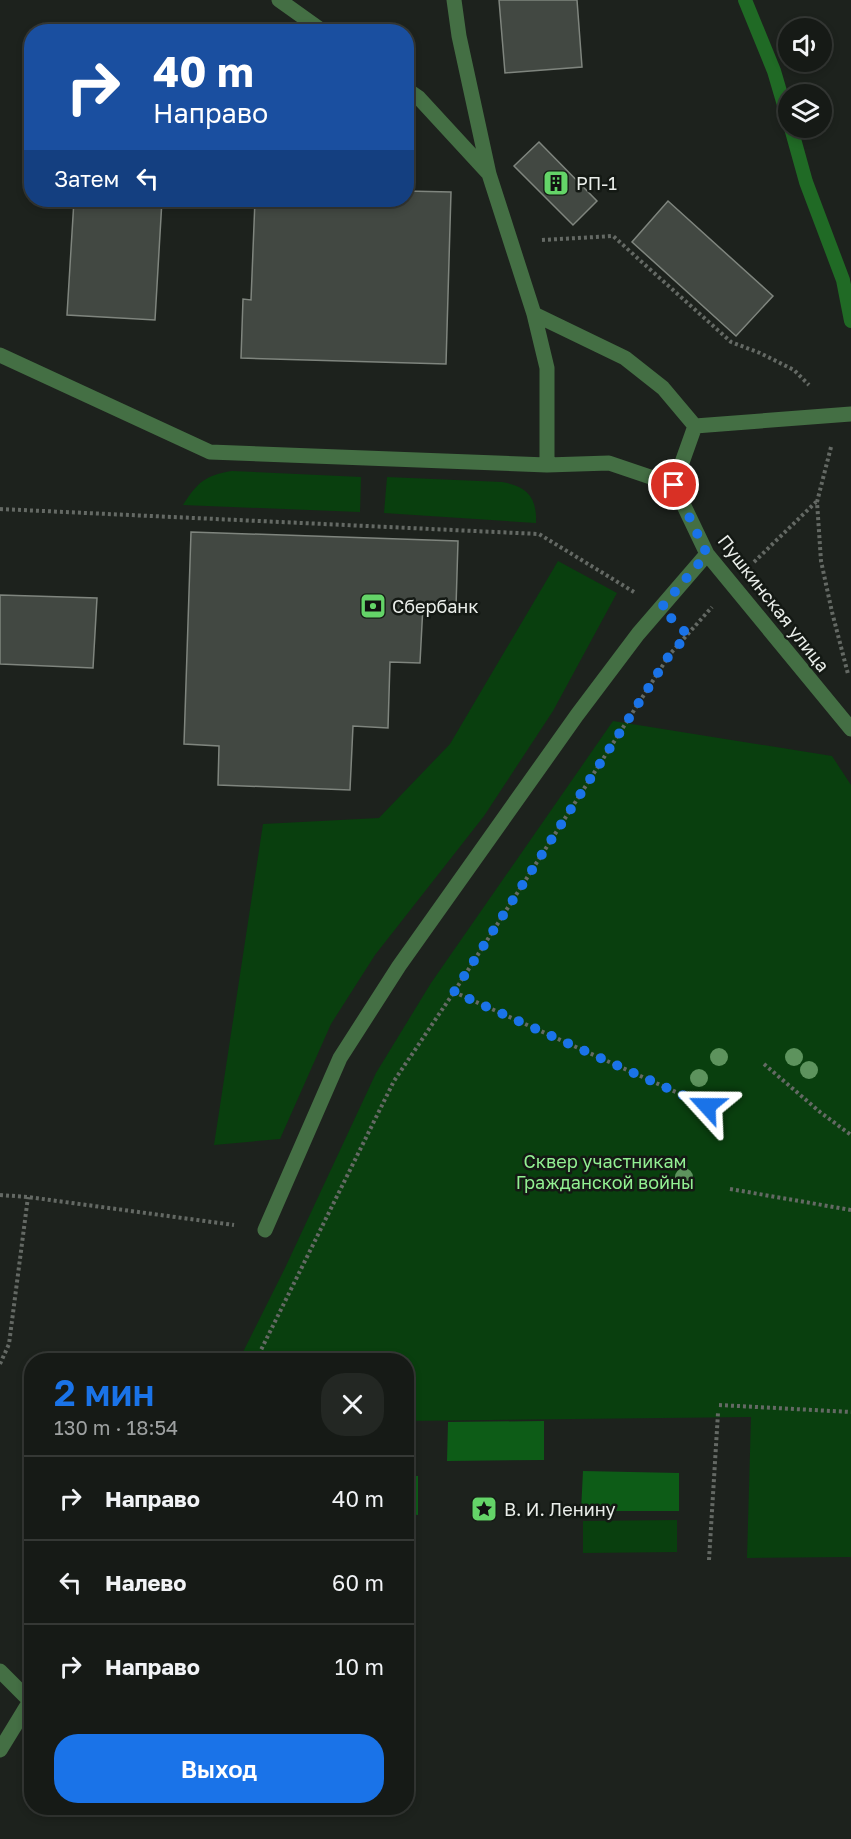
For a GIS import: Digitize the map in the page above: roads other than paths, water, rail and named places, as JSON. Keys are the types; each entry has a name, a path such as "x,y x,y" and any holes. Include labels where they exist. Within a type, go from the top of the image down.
{"street":[{"path":"279,0 313,24"},
{"path":"454,0 459,36 489,174 534,314 547,368 547,465"},
{"path":"414,95 489,174"},
{"path":"534,314 625,358 663,388 695,426"},
{"path":"0,356 210,452 547,465 609,463 674,485 695,426"},
{"path":"695,426 851,414"},
{"name":"Пушкинская улица","path":"674,485 707,554 851,729"},
{"path":"265,1230 340,1058 399,966 577,715 638,634 707,554"},
{"path":"0,1671 24,1695"},
{"path":"0,1750 24,1711"}],"waterway":[{"path":"745,0 778,85"},
{"path":"794,138 806,182 843,280 851,321"}],"place":[{"name":"РП-1","path":"556,183"},
{"name":"Сбербанк","path":"373,606"},
{"name":"В. И. Ленину","path":"484,1509"}],"park label":[{"name":"Сквер участникам Гражданской войны","path":"605,1171"}]}
